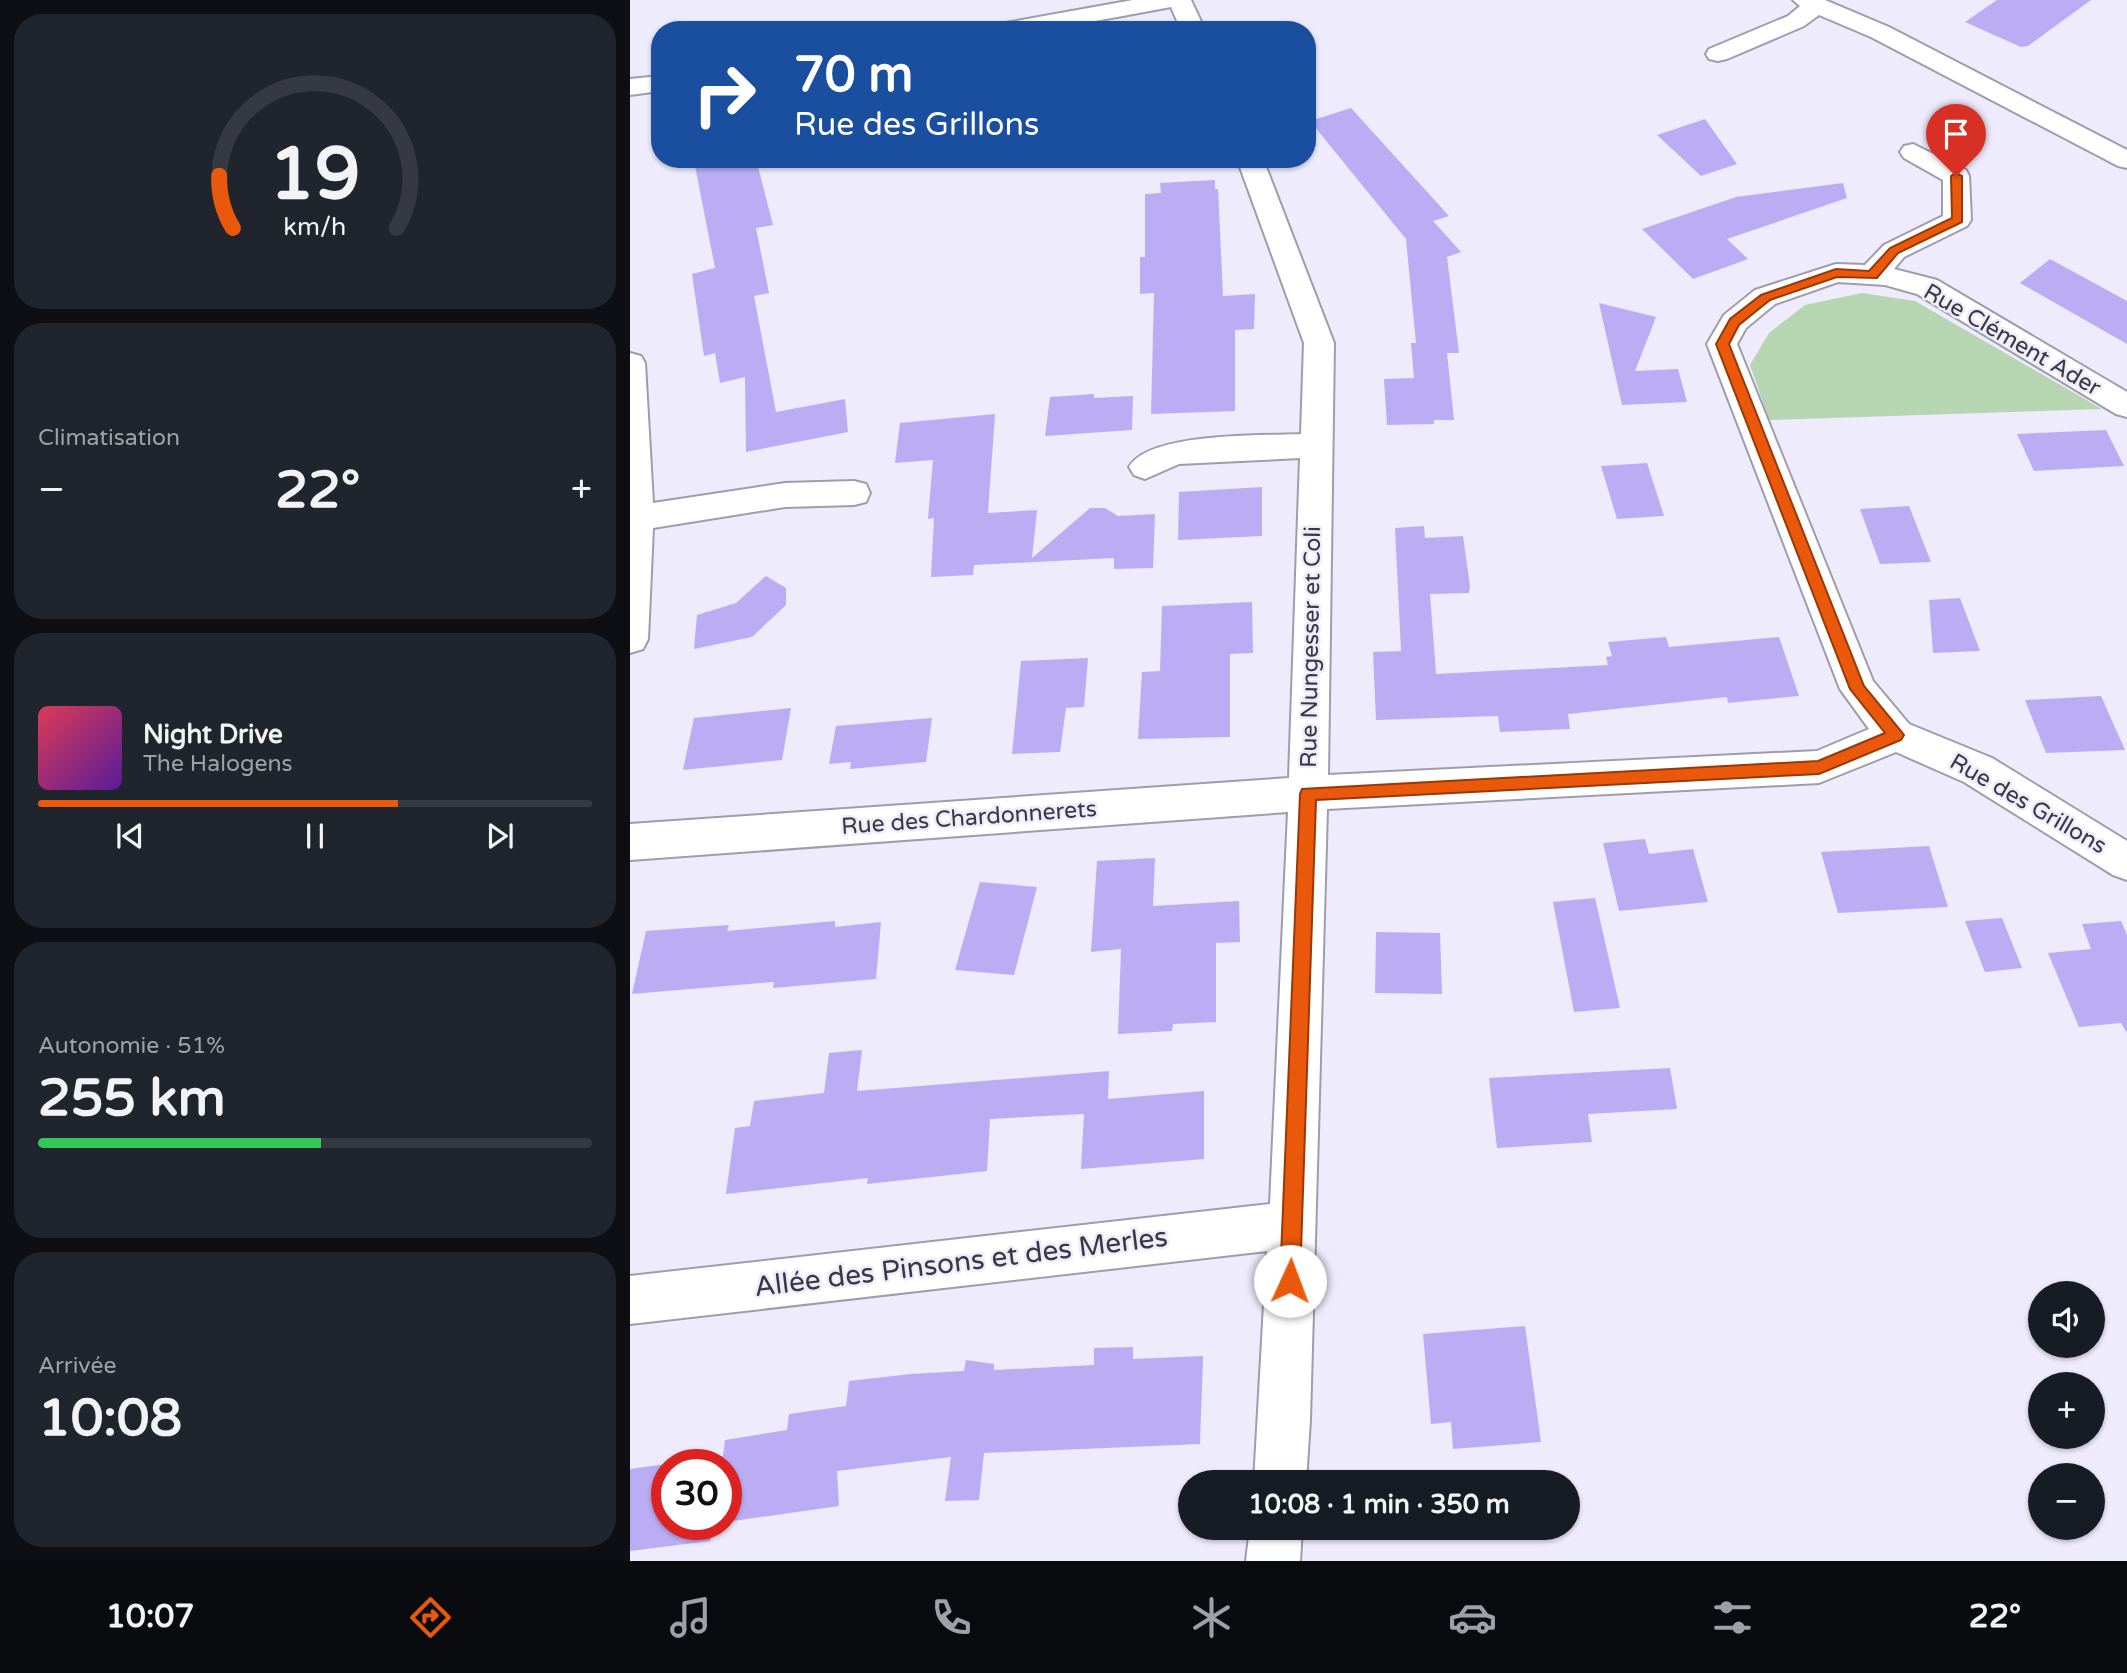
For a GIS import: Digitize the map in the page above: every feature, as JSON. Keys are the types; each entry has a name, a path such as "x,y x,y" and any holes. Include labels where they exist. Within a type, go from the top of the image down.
{"street":[{"path":"1055,21 1173,0"},
{"path":"1180,0 1189,21"},
{"path":"1718,54 1796,21 1811,3 1880,32 2127,160"},
{"path":"630,87 651,84"},
{"path":"1872,275 1894,251 1958,219 1956,176 1913,152"},
{"name":"Rue Nungesser et Coli","path":"1253,168 1319,343 1308,794 1281,1470"},
{"name":"Rue Clément Ader","path":"1896,735 1858,689 1722,344 1734,322 1765,297 1836,273 1872,275 1927,287 2127,406"},
{"path":"630,363 637,444 637,518 630,639"},
{"path":"1145,467 1174,453 1317,445"},
{"path":"637,518 785,495 853,493"},
{"path":"1308,794 1819,767 1896,735"},
{"name":"Rue des Grillons","path":"1896,735 1978,770 2127,862"},
{"name":"Rue des Chardonnerets","path":"630,842 1308,794"},
{"name":"Allée des Pinsons et des Merles","path":"630,1300 1221,1231 1292,1226"},
{"path":"1273,1561 1275,1540"}],"green space":[{"path":"1862,293 1915,301 2102,409 1769,420 1750,365 1769,333 1805,305"}],"building":[{"path":"1997,0 2091,0 2028,46 2021,47 1965,22"},
{"path":"1351,108 1449,216 1433,221 1461,252 1447,257 1459,353 1447,353 1454,420 1434,420 1434,424 1387,425 1384,379 1414,378 1411,343 1416,343 1406,239 1316,128 1316,119"},
{"path":"1705,119 1737,164 1701,176 1657,135"},
{"path":"695,168 758,168 773,225 756,228 769,293 754,296 776,412 845,399 848,432 746,452 745,377 720,383 715,353 704,356 692,274 715,268"},
{"path":"1215,180 1215,189 1218,189 1223,296 1255,294 1254,329 1235,330 1235,411 1151,414 1154,293 1140,294 1140,257 1145,257 1145,194 1161,193 1160,183"},
{"path":"1843,183 1847,198 1727,239 1748,259 1693,279 1642,229 1736,197"},
{"path":"2050,259 2127,301 2127,344 2020,283"},
{"path":"1599,303 1656,317 1635,371 1678,369 1687,402 1622,405"},
{"path":"1094,394 1094,398 1133,396 1132,430 1045,436 1050,397"},
{"path":"995,414 988,513 1037,510 1032,558 1090,508 1105,508 1118,516 1155,514 1153,568 1114,569 1114,558 974,565 973,575 931,577 934,518 928,519 933,460 895,463 900,423"},
{"path":"2106,430 2124,466 2034,471 2017,434"},
{"path":"1647,463 1664,516 1617,519 1601,466"},
{"path":"1262,487 1262,536 1178,540 1179,492"},
{"path":"1909,506 1931,562 1880,564 1860,509"},
{"path":"1424,526 1425,538 1463,536 1470,586 1469,593 1430,594 1436,674 1608,665 1606,657 1612,656 1608,642 1666,637 1669,647 1779,637 1799,696 1728,703 1727,697 1568,714 1570,729 1500,732 1498,716 1376,720 1373,652 1401,651 1395,528"},
{"path":"766,576 786,588 786,605 752,637 694,649 697,615 736,603"},
{"path":"1960,598 1980,651 1933,653 1929,600"},
{"path":"1252,602 1253,653 1230,654 1230,737 1138,739 1142,672 1160,671 1162,606"},
{"path":"1088,658 1084,707 1066,708 1060,752 1012,754 1021,661"},
{"path":"2101,696 2125,750 2046,753 2025,700"},
{"path":"791,708 782,760 683,770 694,718"},
{"path":"932,718 926,762 850,769 851,762 829,764 836,726"},
{"path":"1645,839 1649,854 1693,849 1708,902 1619,911 1603,843"},
{"path":"1929,846 1948,907 1838,913 1821,852"},
{"path":"1155,858 1153,906 1239,901 1240,942 1216,943 1216,1022 1173,1024 1172,1031 1118,1034 1121,949 1091,952 1097,861"},
{"path":"980,882 1037,887 1014,975 955,970"},
{"path":"1595,898 1620,1008 1574,1012 1553,902"},
{"path":"2002,918 2022,968 1985,972 1965,921"},
{"path":"835,921 835,927 881,922 876,979 773,988 774,982 632,994 646,931 729,925 727,931"},
{"path":"2121,921 2127,935 2127,1033 2121,1023 2079,1027 2048,953 2091,949 2082,924"},
{"path":"1376,932 1440,933 1442,994 1375,993"},
{"path":"862,1050 857,1091 1109,1071 1108,1099 1204,1091 1204,1159 1081,1169 1084,1114 990,1119 987,1171 867,1184 868,1178 726,1194 735,1128 750,1126 754,1101 824,1093 829,1053"},
{"path":"1670,1068 1677,1109 1588,1114 1592,1142 1497,1148 1489,1078"},
{"path":"1525,1326 1541,1442 1453,1449 1451,1422 1431,1424 1423,1334"},
{"path":"1133,1347 1133,1359 1203,1356 1200,1444 984,1453 979,1500 945,1501 951,1457 837,1471 839,1506 742,1520 742,1449 724,1449 725,1440 787,1430 789,1414 846,1406 849,1381 964,1371 966,1360 994,1364 994,1370 1094,1365 1094,1348"},
{"path":"651,1466 651,1540 710,1541 630,1551 630,1469"}],"route":[{"path":"1290,1281 1308,794 1415,786 1819,767 1896,735 1858,689 1722,344 1734,322 1765,297 1836,273 1872,275 1894,251 1958,219 1956,176"}]}
